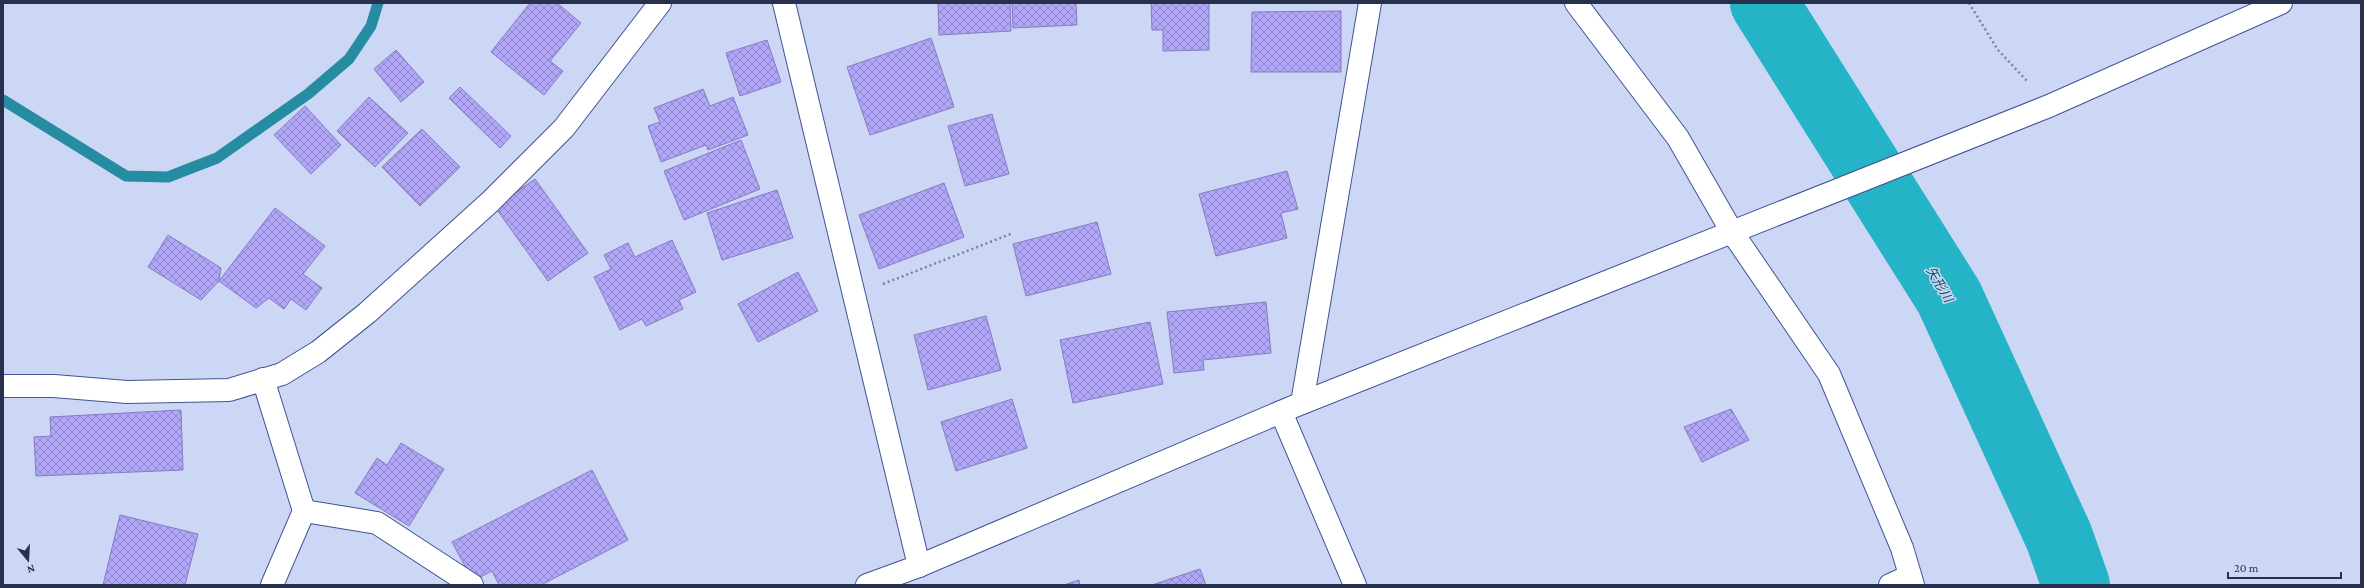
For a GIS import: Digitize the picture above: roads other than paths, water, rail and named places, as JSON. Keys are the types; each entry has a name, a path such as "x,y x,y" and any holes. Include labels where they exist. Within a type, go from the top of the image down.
{"street":[{"path":"3,386 54,386 127,392 229,390 282,374 318,352 367,313 490,202 564,128 660,3"},
{"path":"784,3 919,566"},
{"path":"1302,403 1370,3"},
{"path":"1576,3 1678,138 1732,232 1829,374 1902,548 1911,580 1890,585"},
{"path":"867,585 919,566 1302,403 2049,106 2280,3"},
{"path":"263,379 304,511 272,585"},
{"path":"1281,412 1355,585"},
{"path":"304,511 377,523 472,585"}],"waterway":[{"path":"3,100 126,176 168,177 217,158 308,94 349,59 371,26 378,3"},
{"name":"矢形川","path":"1764,3 1949,297 2059,537 2076,585"}]}
